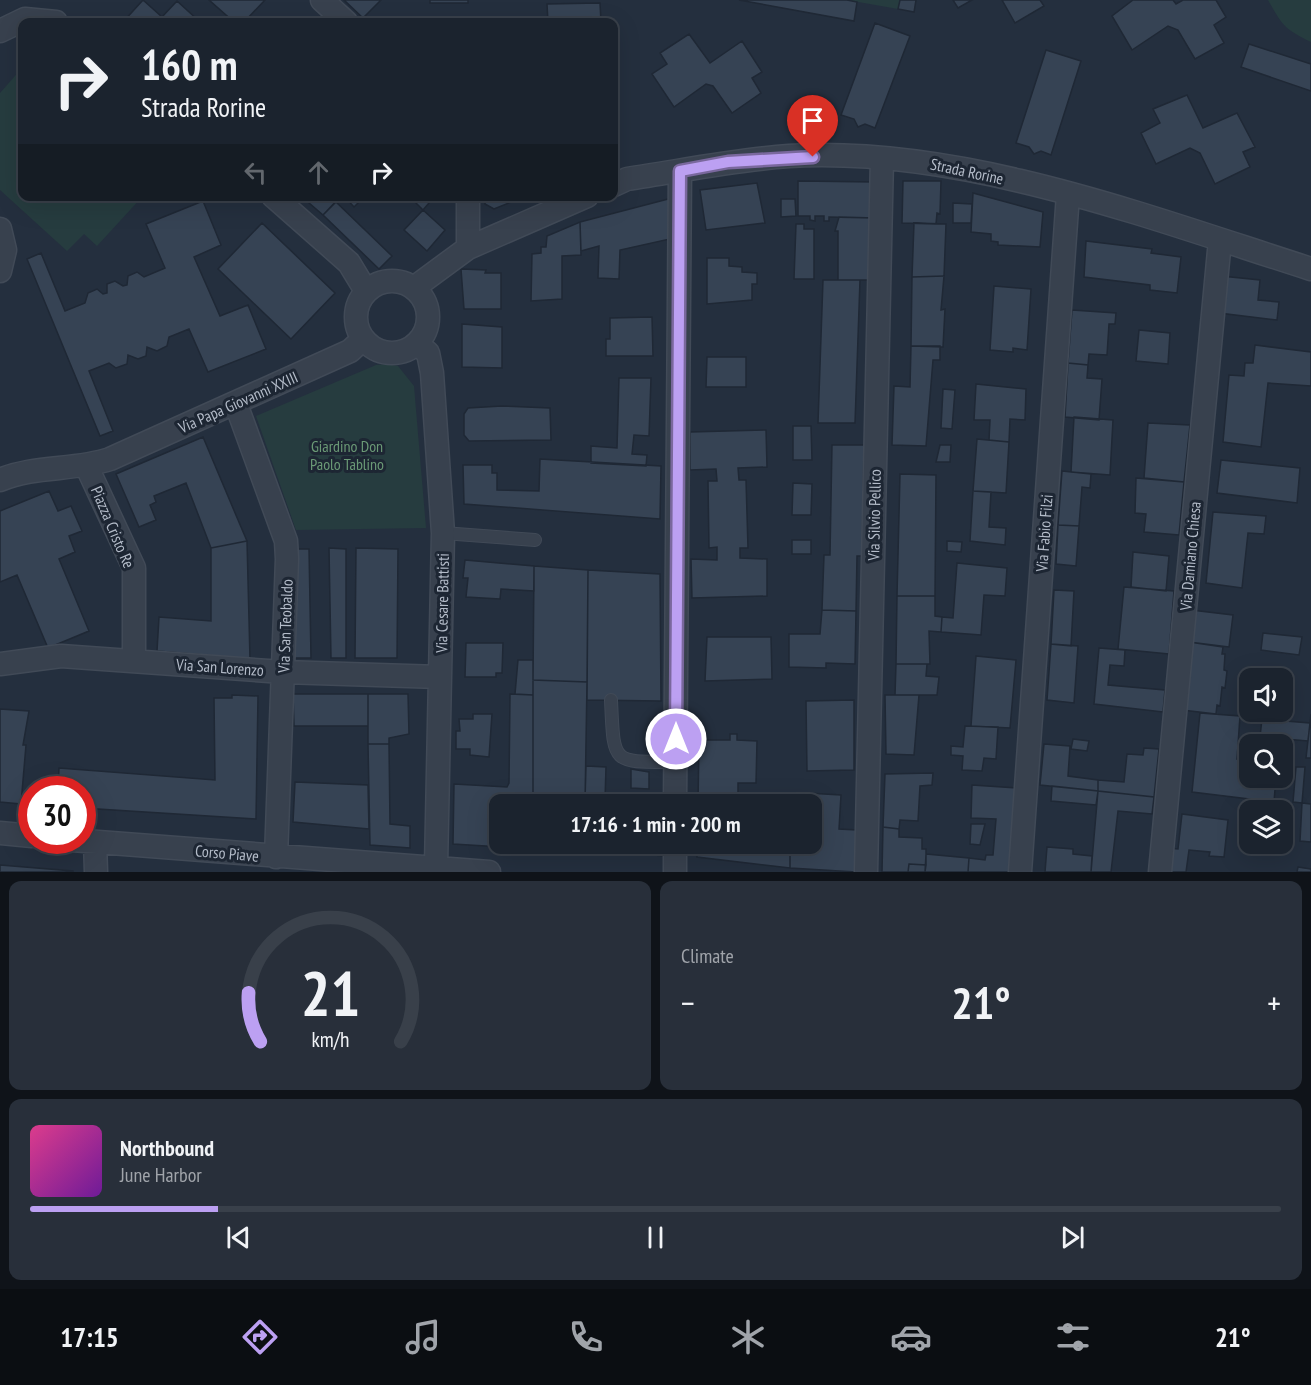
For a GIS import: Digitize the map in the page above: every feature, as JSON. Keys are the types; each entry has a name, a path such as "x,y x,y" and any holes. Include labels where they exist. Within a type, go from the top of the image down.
{"street":[{"path":"322,0 342,18"},
{"path":"0,31 18,23"},
{"name":"Strada Rorine","path":"618,183 680,171 790,156 882,158 937,164 1068,194 1311,269"},
{"name":"Via Silvio Pellico","path":"866,872 882,158"},
{"path":"675,794 680,171"},
{"name":"Via Fabio Filzi","path":"1020,872 1068,194"},
{"path":"279,201 349,263 366,291"},
{"path":"468,201 468,248"},
{"path":"415,287 468,248 576,201"},
{"name":"Via Damiano Chiesa","path":"1160,872 1220,240"},
{"path":"399,280 415,287 425,300 429,315 426,331 417,344 400,353 379,351 363,339 357,327 355,314 358,301 366,291 381,282 399,280"},
{"name":"Via Papa Giovanni XXIII","path":"110,459 350,351 363,339"},
{"name":"Via Cesare Battisti","path":"417,344 428,353 432,373 443,536 436,867"},
{"name":"Via San Teobaldo","path":"236,404 286,541 276,857"},
{"name":"Piazza Cristo Re","path":"0,480 28,470 87,466 110,459"},
{"name":"Piazza Cristo Re","path":"87,466 134,568 134,661"},
{"name":"Via San Lorenzo","path":"0,664 54,656 283,672 440,677"},
{"path":"0,834 18,835"},
{"name":"Corso Piave","path":"96,842 276,857 323,864 436,867 489,872"},
{"path":"95,854 96,872"},
{"path":"675,854 675,872"}],"lane":[{"path":"443,536 535,540"},
{"path":"611,700 613,746 618,754 633,762 676,762"}],"green space":[{"path":"847,0 900,0 898,9"},
{"path":"1268,0 1311,0 1311,42 1285,26"},
{"path":"18,73 18,201 138,201 97,246 84,234 67,251 0,190 0,93"},
{"name":"Giardino Don Paolo Tablino","path":"376,365 398,366 414,386 426,528 296,530 256,416"}],"building":[{"path":"143,0 162,17 177,1 196,18 127,18"},
{"path":"209,0 265,0 248,18 229,18"},
{"path":"344,0 381,0 363,18"},
{"path":"430,0 468,0 468,3 430,3"},
{"path":"739,0 847,0 857,2 854,21"},
{"path":"900,0 916,0 914,12 898,9"},
{"path":"953,0 972,0 958,8"},
{"path":"1002,0 1040,0 1044,6 1015,23"},
{"path":"1133,0 1173,0 1176,4 1183,0 1216,0 1226,17 1214,25 1224,43 1195,59 1178,30 1168,26 1132,50 1112,16"},
{"path":"600,3 601,18 548,18 547,4"},
{"path":"875,23 910,36 875,128 865,124 858,127 854,119 841,115"},
{"path":"689,34 710,63 742,41 762,72 752,78 761,93 732,113 713,86 706,84 674,107 652,74 667,64 660,53"},
{"path":"1249,44 1311,64 1311,91 1241,67"},
{"path":"1046,50 1081,61 1051,155 1041,151 1034,154 1029,147 1016,143"},
{"path":"1187,95 1203,128 1237,113 1255,147 1243,152 1250,167 1215,184 1200,153 1190,148 1156,164 1141,133 1160,123 1153,109"},
{"path":"798,181 875,182 874,218 829,217 829,221 824,221 824,216 815,216 815,221 810,220 810,216 798,216"},
{"path":"903,181 941,181 940,214 937,213 936,224 902,223"},
{"path":"757,183 765,223 706,230 700,190"},
{"path":"973,193 1043,212 1040,247 998,245 998,242 991,241 991,234 971,232"},
{"path":"672,198 670,239 620,250 619,279 598,278 599,246 581,251 580,222"},
{"path":"781,199 795,199 796,216 781,217"},
{"path":"203,201 221,245 194,257 220,316 248,305 266,349 208,372 189,329 169,337 167,346 157,351 147,347 146,356 138,359 128,355 127,364 116,368 109,363 89,371 113,431 100,436 27,259 41,253 65,311 85,303 88,293 97,289 103,294 107,293 107,284 115,281 123,286 127,285 128,276 137,272 144,277 165,268 146,224"},
{"path":"307,201 336,201 323,215"},
{"path":"349,201 360,201 354,207"},
{"path":"414,201 431,201 423,210"},
{"path":"485,201 514,201 494,209 485,204"},
{"path":"336,202 392,256 379,269 323,215"},
{"path":"953,203 972,204 971,223 953,223"},
{"path":"423,210 445,230 427,251 404,230"},
{"path":"839,217 874,218 871,280 838,280 838,231 835,231"},
{"path":"580,222 581,255 562,256 562,299 531,301 532,254 541,253 541,247 546,247 547,236"},
{"path":"262,223 335,293 291,339 218,269"},
{"path":"914,223 946,224 944,276 912,277"},
{"path":"796,224 804,224 804,229 814,229 814,279 794,279"},
{"path":"1086,241 1152,249 1151,253 1181,257 1177,293 1150,290 1150,285 1084,277"},
{"path":"707,258 729,258 729,266 742,267 742,272 757,273 757,284 752,284 752,300 707,304"},
{"path":"461,269 501,273 501,309 464,309"},
{"path":"944,276 941,310 945,309 943,347 911,346 912,277"},
{"path":"1221,276 1260,280 1258,300 1279,302 1277,320 1219,313"},
{"path":"823,280 860,280 855,423 818,423"},
{"path":"994,286 1031,289 1027,350 1013,348 1013,352 990,350"},
{"path":"1072,310 1116,313 1115,324 1109,324 1107,355 1089,354 1088,365 1068,363"},
{"path":"652,317 653,356 606,356 606,339 610,339 610,318"},
{"path":"462,324 502,327 502,368 462,367"},
{"path":"1139,330 1170,333 1168,364 1136,361"},
{"path":"1255,345 1311,352 1311,386 1268,383 1261,447 1223,442 1229,375 1244,376 1245,363 1253,363"},
{"path":"911,346 940,346 940,360 933,360 926,446 892,445 894,386 910,387"},
{"path":"707,357 746,357 746,387 706,387"},
{"path":"1068,363 1088,365 1087,378 1102,379 1099,420 1065,417"},
{"path":"619,378 651,378 649,436 634,435 632,454 647,455 646,466 591,463 591,446 617,448"},
{"path":"976,384 1026,389 1025,420 1010,419 1009,442 989,440 990,420 974,420"},
{"path":"943,389 955,390 952,429 941,428"},
{"path":"502,406 550,408 551,440 469,441 464,435 464,414 468,408"},
{"path":"1074,417 1113,420 1110,475 1071,472"},
{"path":"1148,423 1190,425 1184,482 1144,478"},
{"path":"793,426 811,426 812,460 793,460"},
{"path":"766,430 767,467 738,468 739,480 746,480 748,548 740,548 740,558 767,559 767,596 692,598 691,559 717,560 717,547 709,548 708,481 717,481 716,469 690,470 690,432"},
{"path":"203,437 247,541 211,548 186,483 154,496 156,502 150,505 156,520 139,527 116,474"},
{"path":"977,439 1009,442 1006,493 973,491"},
{"path":"832,445 864,445 862,556 857,556 856,611 822,610 824,555 830,555"},
{"path":"940,445 951,445 950,462 936,462"},
{"path":"540,459 661,466 660,519 464,504 463,465 492,465 492,473 497,473 497,490 539,491"},
{"path":"1221,460 1300,468 1297,503 1217,493"},
{"path":"1062,471 1091,474 1090,488 1082,487 1079,526 1058,525"},
{"path":"900,474 936,475 935,596 897,596"},
{"path":"1136,478 1184,482 1179,535 1144,532 1146,514 1135,513"},
{"path":"793,483 812,484 811,515 792,515"},
{"path":"49,491 58,511 71,506 82,531 69,536 75,552 59,559 89,631 48,648 17,575 0,582 0,511"},
{"path":"973,491 991,492 989,527 1006,528 1005,545 970,541"},
{"path":"1213,512 1266,516 1264,534 1248,533 1242,588 1206,583"},
{"path":"1058,525 1079,526 1076,566 1056,564"},
{"path":"792,540 811,540 811,554 792,554"},
{"path":"247,541 250,659 157,651 159,617 211,621 211,548"},
{"path":"947,541 962,542 961,552 947,551"},
{"path":"329,548 346,549 346,658 331,658"},
{"path":"356,548 398,549 397,658 355,658"},
{"path":"291,549 309,549 311,658 293,658"},
{"path":"1133,552 1169,556 1166,591 1131,587"},
{"path":"465,560 534,566 534,591 501,589 500,599 466,597 468,578 463,578"},
{"path":"957,563 1007,568 1005,596 984,595 981,635 941,632 942,617 953,618"},
{"path":"534,566 588,570 587,682 533,680"},
{"path":"588,570 660,574 661,701 587,700"},
{"path":"1124,587 1174,591 1169,654 1118,649"},
{"path":"1054,590 1074,591 1071,646 1051,644"},
{"path":"897,596 935,596 935,616 942,617 941,632 929,631 930,664 896,664"},
{"path":"822,610 856,611 855,664 826,663 826,668 789,667 789,634 820,634"},
{"path":"1191,610 1233,615 1229,647 1189,642"},
{"path":"1263,633 1302,637 1299,655 1261,650"},
{"path":"707,637 771,637 772,679 705,681"},
{"path":"1189,642 1223,647 1224,670 1227,671 1225,688 1222,687 1220,706 1217,705 1216,714 1182,710"},
{"path":"466,643 503,643 502,673 496,673 496,677 465,677"},
{"path":"1051,644 1078,646 1074,703 1047,700"},
{"path":"1099,648 1125,650 1124,666 1110,665 1108,685 1165,690 1163,712 1094,704"},
{"path":"976,656 1016,660 1010,728 971,726"},
{"path":"518,660 533,660 533,695 515,694"},
{"path":"896,664 927,664 926,676 939,677 937,695 895,695"},
{"path":"533,680 587,682 585,794 533,794"},
{"path":"293,694 368,694 368,726 294,726"},
{"path":"368,694 408,694 409,734 389,738 389,744 368,744"},
{"path":"510,694 533,695 533,794 489,794 489,846 453,844 454,784 507,787 509,783"},
{"path":"232,695 258,696 256,819 96,809 96,776 59,776 59,768 215,780 214,698 232,698"},
{"path":"885,695 919,695 914,755 886,754"},
{"path":"854,700 854,770 807,771 806,701"},
{"path":"0,709 29,711 23,745 26,745 23,776 18,776 18,804 0,802"},
{"path":"1200,713 1239,716 1237,759 1239,759 1239,788 1275,788 1274,800 1192,792"},
{"path":"473,714 492,714 489,757 470,755 470,749 456,749 456,731 460,731 459,719 473,719"},
{"path":"1311,714 1311,758 1306,758"},
{"path":"1262,722 1310,723 1308,741 1293,740 1293,734 1260,734"},
{"path":"965,726 998,727 996,759 984,758 982,771 962,770 963,756 951,755 951,746 963,747"},
{"path":"730,734 737,734 737,740 757,741 756,783 738,783 738,794 698,794 699,740 730,740"},
{"path":"1073,739 1089,741 1087,751 1071,749"},
{"path":"368,744 389,744 390,824 410,826 410,848 370,845"},
{"path":"1044,744 1070,746 1068,776 1098,780 1098,791 1040,785"},
{"path":"1144,748 1159,749 1154,797 1098,791 1098,780 1124,782 1127,754 1143,755"},
{"path":"586,766 606,767 605,794 585,794"},
{"path":"1296,767 1305,767 1302,803 1293,802"},
{"path":"631,769 649,772 649,789 631,788"},
{"path":"933,773 932,785 920,786 918,821 900,820 899,829 883,827 885,774"},
{"path":"295,782 368,785 369,829 293,822"},
{"path":"972,785 1017,788 1011,872 968,872 969,858 985,860 986,855 993,855 996,819 971,818"},
{"path":"1052,786 1098,791 1096,805 1051,801"},
{"path":"1098,791 1154,797 1152,814 1118,811 1111,872 1091,872"},
{"path":"807,793 841,795 839,829 857,830 856,872 790,868 790,854 822,854 822,794"},
{"path":"1302,803 1311,804 1311,842 1300,841"},
{"path":"1182,814 1228,820 1224,857 1209,856 1210,852 1189,850 1186,872 1165,872 1167,848 1178,849"},
{"path":"971,824 985,824 980,845 970,844"},
{"path":"883,827 899,829 899,837 922,838 922,849 926,849 926,865 909,864 908,872 882,872"},
{"path":"1047,847 1073,849 1073,854 1092,856 1091,872 1045,872"},
{"path":"697,854 790,854 790,868 697,857"},
{"path":"926,854 969,858 968,872 925,872"},
{"path":"909,864 926,865 925,872 908,872"},
{"path":"0,865 73,871 73,872 0,872"},
{"path":"1298,867 1311,869 1311,872 1297,872"}],"route":[{"path":"676,739 680,171 728,162 790,156 813,157"}]}
